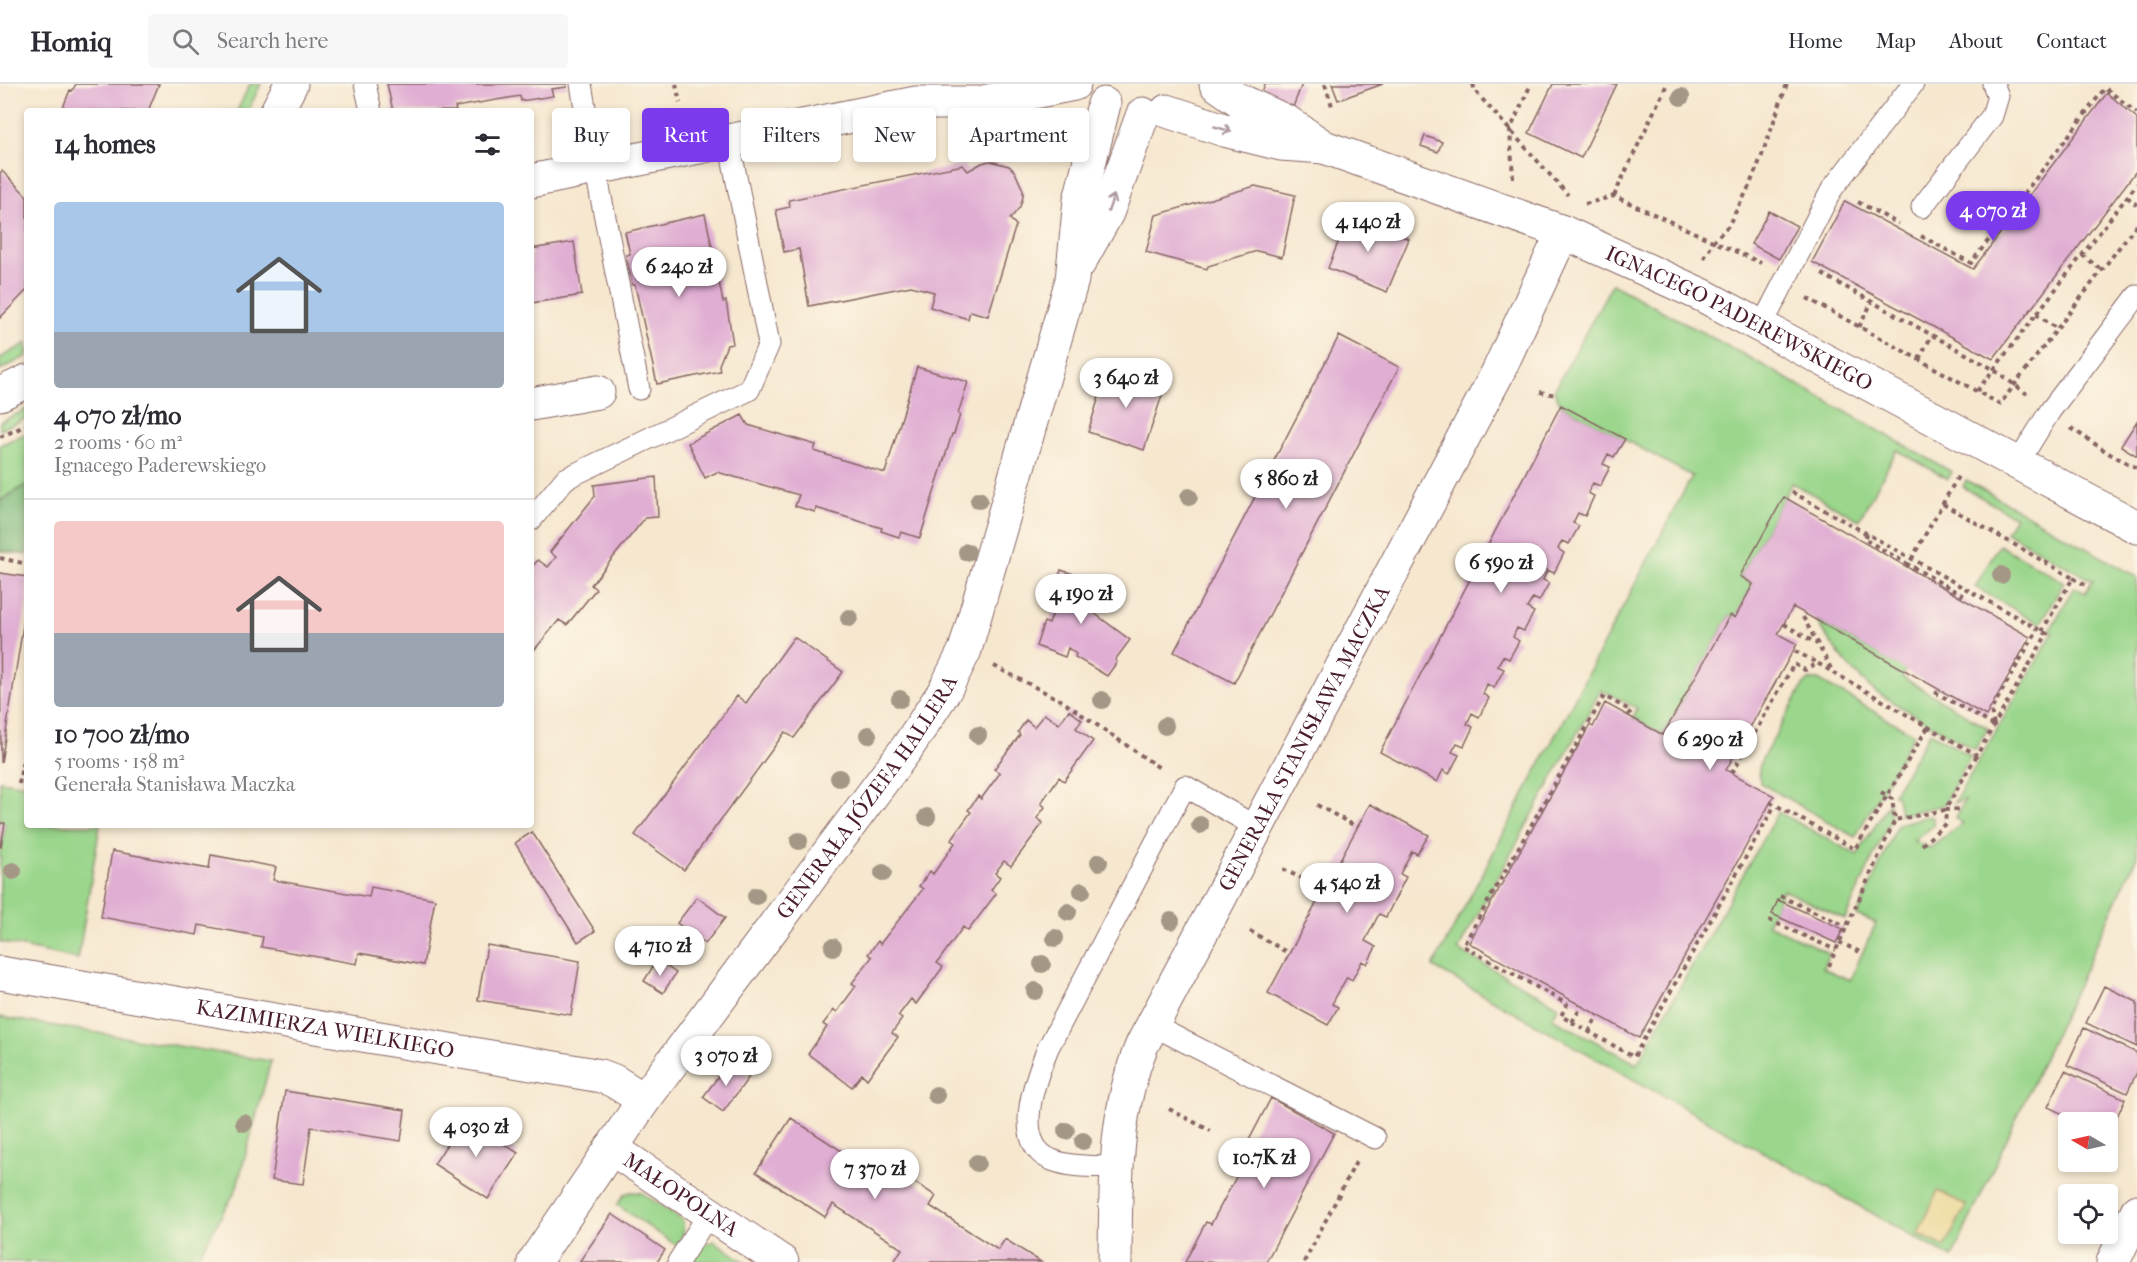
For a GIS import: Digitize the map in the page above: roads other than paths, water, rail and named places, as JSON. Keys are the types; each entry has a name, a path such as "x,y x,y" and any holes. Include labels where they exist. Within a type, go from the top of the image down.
{"street":[{"path":"279,108 291,84"},
{"path":"916,103 957,84"},
{"path":"729,141 916,103 978,103 1074,84"},
{"path":"1155,113 1193,92 1198,84"},
{"name":"IGNACEGO PADEREWSKIEGO","path":"1216,84 1239,100 1287,122 1324,147"},
{"name":"IGNACEGO PADEREWSKIEGO","path":"1096,94 1118,111 1155,113 1281,144 1324,147 1571,219 1704,297 2137,527"},
{"name":"GENERAŁA JÓZEFA HALLERA","path":"534,1262 644,1100 907,748 945,690 964,650 1074,273 1080,200 1096,94"},
{"name":"GENERAŁA JÓZEFA HALLERA","path":"1074,273 1107,213 1155,113"},
{"path":"534,180 642,158"},
{"name":"GENERAŁA STANISŁAWA MACZKA","path":"1115,1262 1116,1167 1120,1119 1133,1067 1152,1025 1498,372 1571,219"},
{"path":"0,394 24,382"},
{"path":"534,403 598,392"},
{"name":"KAZIMIERZA WIELKIEGO","path":"0,973 601,1076 614,1081 644,1100"},
{"name":"MAŁOPOLNA","path":"611,1148 782,1262"},
{"path":"2113,1262 2137,1211"}],"lane":[{"path":"366,84 370,108"},
{"path":"581,84 639,389"},
{"path":"1761,327 1832,189 1913,84"},
{"path":"1922,207 1992,116 1998,96 1993,84"},
{"path":"534,516 565,480 749,390 770,345 729,141"},
{"path":"2018,463 2050,411 2137,296"},
{"path":"1116,1167 1066,1164 1050,1159 1034,1145 1028,1125 1030,1106 1036,1077 1048,1048 1185,786 1258,828"},
{"path":"1152,1025 1375,1138"},
{"path":"678,1262 710,1214"}]}
